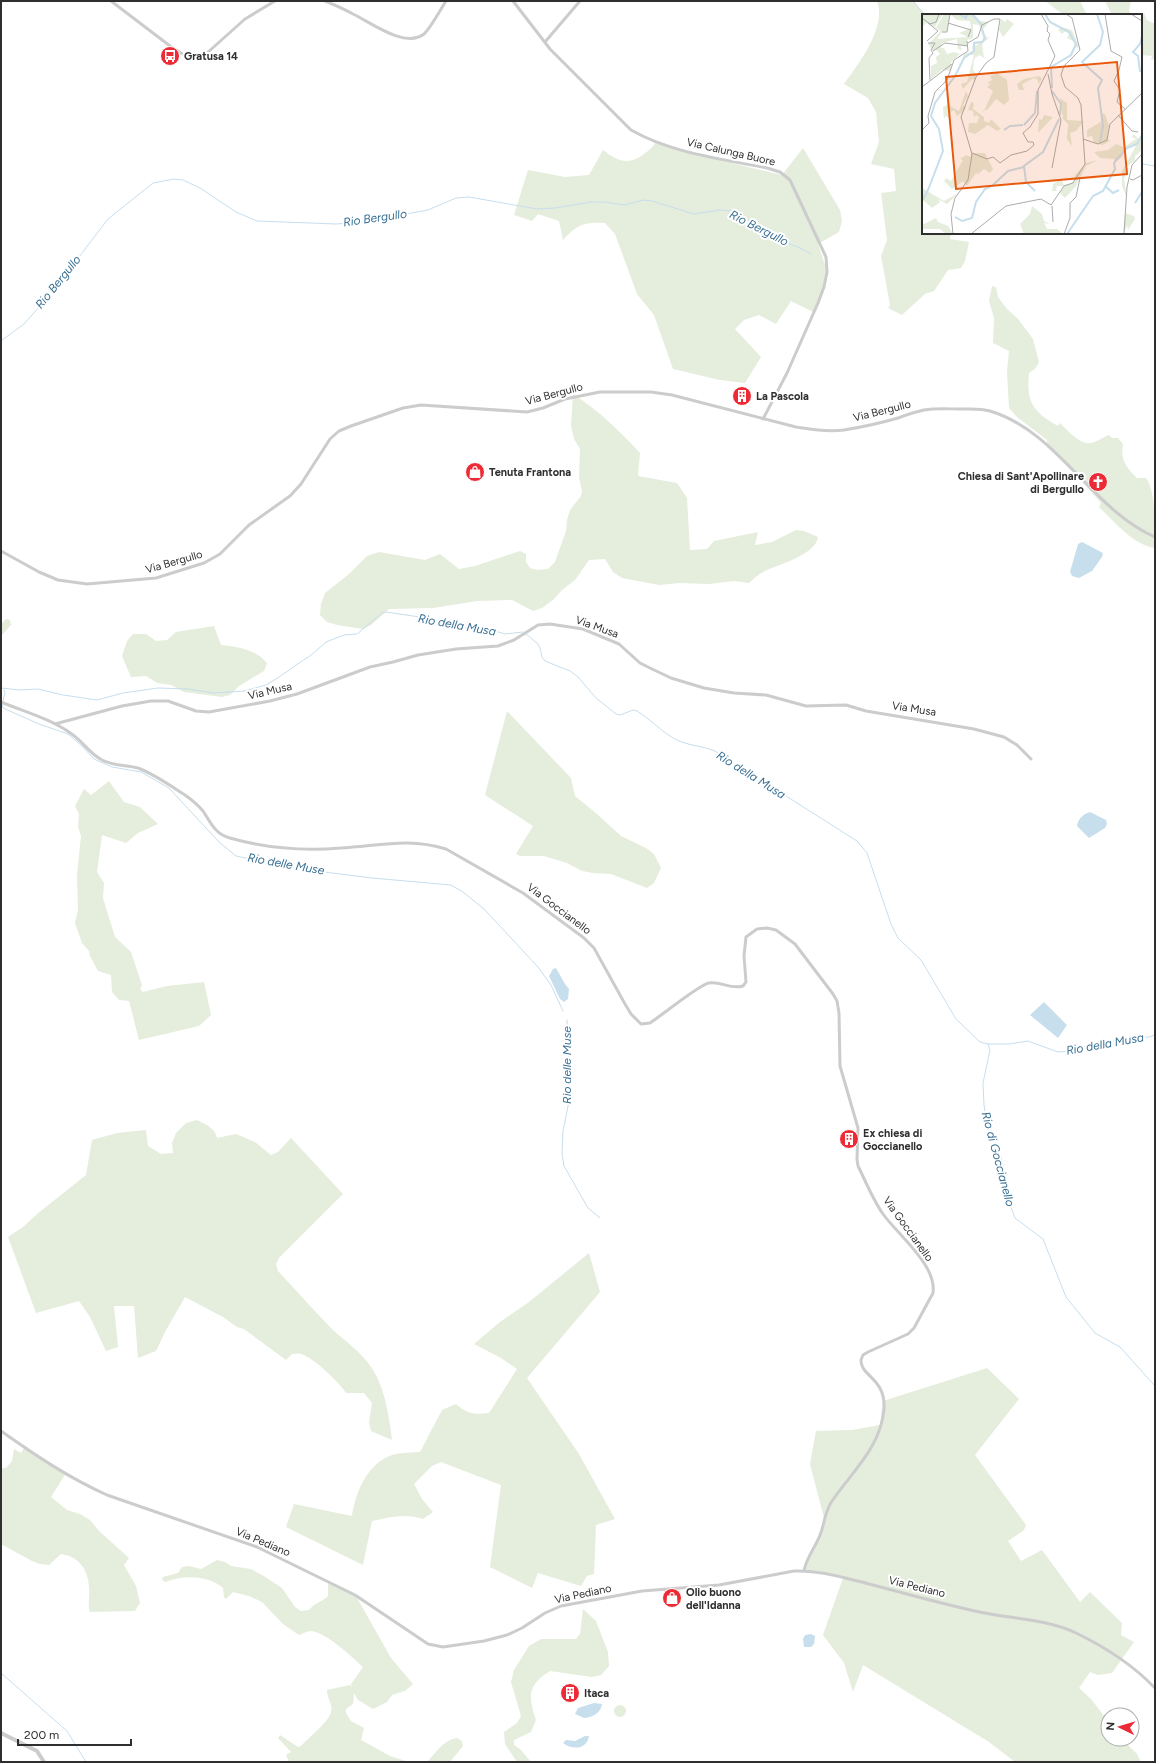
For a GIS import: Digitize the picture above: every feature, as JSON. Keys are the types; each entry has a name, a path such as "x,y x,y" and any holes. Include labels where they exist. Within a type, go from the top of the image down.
{"street":[{"path":"111,1 174,49 186,56 197,56 207,53 245,19 276,1"},
{"path":"325,1 391,34 406,39 417,38 424,34 446,1"},
{"name":"Via Calunga Buore","path":"513,1 545,42 631,130 642,136 669,146 780,172 790,180 826,257 827,272 824,287 818,303 787,373 763,419"},
{"path":"545,42 580,1"},
{"name":"Via Bergullo","path":"1,551 38,572 58,580 87,584 146,580 204,563 220,554 249,525 293,493 304,480 330,439 339,431 412,406 440,405 527,412 543,408 565,399 600,392 651,392 672,395 796,427 827,431 846,430 887,421 923,410 938,408 990,411 1012,421 1034,435 1056,453 1100,499 1136,526 1155,537"},
{"name":"Via Musa","path":"53,724 122,706 151,701 168,700 196,711 209,712 270,701 297,694 370,667 424,653 498,646 522,635 538,625 550,624 583,629 619,644 640,663 652,669 675,679 704,688 734,693 766,695 806,706 846,705 866,710 974,729 1004,737 1017,745 1031,759"},
{"name":"Via Goccianello","path":"1,702 53,724 72,734 91,753 103,761 144,771 184,795 197,805 217,832 230,838 276,847 303,849 341,848 406,842 432,845 452,852 523,893 584,938 594,948 624,1004 641,1024 650,1023 703,984 715,982 732,987 743,986 746,982 744,944 746,937 751,932 758,929 767,928 776,930 795,944 806,956 837,1001 840,1066 852,1103 858,1128 858,1166 883,1214 913,1247 931,1277 934,1288 933,1293 919,1319 908,1334 868,1352 863,1355 860,1360 863,1369 875,1379 883,1392 883,1419 867,1456 832,1501 825,1515 821,1535 805,1562 804,1571"},
{"name":"Via Pediano","path":"1,1431 35,1456 91,1488 107,1495 257,1547 355,1595 428,1644 443,1648 507,1635 522,1628 545,1613 561,1606 642,1591 719,1585 794,1571 804,1571 838,1576 997,1616 1035,1621 1060,1627 1075,1632 1114,1653 1134,1667 1155,1688"},
{"path":"1,1733 37,1751 44,1762"}],"green space":[{"path":"877,1 913,1 924,14 922,14 922,234 951,234 950,239 969,242 965,261 961,268 948,270 934,291 925,294 902,315 888,308 890,305 881,256 887,240 881,193 896,191 894,169 871,164 879,142 876,112 868,98 844,84 870,44 878,22 879,11"},
{"path":"1045,1 1080,1 1086,14 1063,14"},
{"path":"1105,1 1131,1 1129,10 1130,13 1144,13 1147,20 1153,23 1155,22 1155,59 1151,60 1152,56 1142,55 1142,14 1112,14"},
{"path":"655,143 782,175 803,148 840,210 842,221 839,232 818,244 826,268 823,288 815,313 791,301 776,324 759,315 744,320 735,329 761,357 745,383 720,380 673,369 654,315 637,294 615,234 605,223 591,223 581,226 572,231 563,240 559,221 538,214 532,221 514,215 528,170 565,177 589,175 603,150 613,157 623,161 628,161 639,158"},
{"path":"992,286 996,287 998,297 1007,309 1018,319 1033,339 1039,362 1035,369 1029,373 1028,383 1030,399 1037,411 1058,426 1060,423 1082,442 1091,443 1109,435 1112,438 1118,438 1123,444 1122,455 1127,467 1137,478 1146,478 1152,491 1155,521 1155,548 1147,546 1132,538 1118,526 1099,507 1101,503 1079,478 1047,447 1047,440 1017,417 1009,408 1007,372 1009,351 993,343 994,318 989,301"},
{"path":"573,394 592,407 640,453 638,476 677,483 687,498 690,550 707,549 714,541 758,532 755,545 772,542 796,530 804,531 818,537 816,543 797,558 764,571 749,583 734,581 709,584 679,583 659,585 622,578 613,572 605,559 589,560 575,580 542,608 533,611 512,600 477,601 433,608 389,609 371,625 363,629 327,622 320,615 321,604 325,593 349,574 367,556 379,552 425,560 440,554 459,569 475,566 520,551 526,554 526,562 530,568 537,570 548,569 555,562 566,531 570,510 581,496 582,491 579,478 580,449 574,439 571,425"},
{"path":"6,619 10,620 11,625 1,636 1,624"},
{"path":"214,626 221,645 240,648 252,652 262,658 267,663 264,671 239,686 230,695 222,697 184,692 171,685 157,683 146,676 131,677 122,656 127,641 133,634 146,634 156,641 167,640 176,632"},
{"path":"507,711 571,778 575,796 621,836 646,848 654,854 661,868 654,883 647,888 611,874 582,871 567,863 544,856 520,856 516,854 533,826 485,795"},
{"path":"109,781 124,802 140,807 158,824 138,833 126,843 102,835 97,872 104,883 103,898 115,937 131,952 142,985 140,989 143,992 167,986 204,982 211,1015 199,1026 139,1040 129,1001 119,1000 112,992 111,975 98,971 89,951 82,943 75,923 78,910 77,875 81,836 78,827 79,814 75,806 84,789 91,795"},
{"path":"197,1120 212,1129 217,1138 236,1134 255,1142 271,1155 278,1152 291,1138 343,1194 279,1258 276,1264 278,1271 311,1307 332,1329 358,1352 371,1367 380,1383 383,1393 388,1412 392,1440 371,1431 369,1422 372,1403 364,1393 346,1393 326,1371 306,1356 292,1354 286,1360 244,1329 237,1327 223,1317 185,1297 156,1351 138,1358 134,1306 114,1306 118,1347 106,1351 90,1317 79,1301 36,1313 8,1237 23,1227 86,1175 92,1140 117,1133 146,1130 148,1146 161,1154 173,1153 172,1143 176,1133 186,1123"},
{"path":"589,1253 600,1292 527,1378 579,1454 615,1519 596,1525 594,1574 587,1576 581,1586 538,1573 532,1588 490,1567 501,1485 441,1462 432,1466 414,1484 422,1499 433,1512 423,1519 404,1516 372,1521 363,1565 286,1527 294,1504 352,1516 356,1499 362,1483 367,1475 379,1462 391,1455 420,1452 442,1410 456,1404 471,1413 489,1413 517,1369 501,1358 474,1344"},
{"path":"987,1368 1019,1399 975,1455 1026,1525 1024,1530 1008,1541 1021,1561 1042,1550 1080,1602 1090,1592 1122,1623 1121,1635 1134,1642 1112,1673 1098,1675 1090,1672 1079,1688 1091,1699 1100,1711 1100,1747 1130,1747 1137,1754 1141,1762 1015,1762 989,1742 863,1665 853,1692 844,1663 823,1635 843,1578 804,1570 825,1522 810,1464 816,1431 852,1430 880,1425 883,1401"},
{"path":"24,1448 66,1473 51,1497 67,1510 80,1514 90,1520 99,1531 129,1558 124,1565 136,1586 140,1603 135,1611 90,1612 89,1582 84,1569 75,1559 61,1554 49,1565 40,1564 1,1544 1,1468 6,1468 12,1461 14,1449 21,1453"},
{"path":"217,1560 225,1562 231,1566 251,1569 262,1575 282,1588 295,1607 301,1611 309,1610 328,1596 328,1582 356,1596 391,1658 413,1684 405,1691 392,1695 387,1702 373,1709 358,1700 354,1693 353,1704 346,1709 346,1713 351,1721 364,1728 361,1740 390,1756 409,1762 289,1762 286,1755 291,1752 278,1738 280,1735 298,1747 301,1746 322,1725 331,1712 327,1690 350,1685 352,1687 351,1684 363,1667 331,1640 317,1632 311,1631 299,1635 283,1624 262,1602 249,1596 233,1592 226,1599 224,1597 223,1588 203,1579 187,1577 165,1582 162,1580 163,1577 178,1573 182,1567 189,1566 201,1569"},
{"path":"583,1609 596,1621 608,1652 609,1666 601,1675 592,1677 550,1671 537,1681 531,1692 532,1705 536,1720 531,1732 514,1740 514,1745 520,1749 531,1762 517,1762 505,1744 504,1732 517,1723 521,1716 511,1682 514,1670 529,1646 541,1639 576,1639 580,1634"},
{"path":"618,1705 622,1705 626,1711 622,1717 618,1717 614,1713 614,1709"},
{"path":"457,1738 462,1741 463,1746 450,1762 427,1762 444,1744"}],"water":[{"path":"1082,542 1103,553 1102,557 1092,571 1079,578 1072,576 1070,572 1078,544"},
{"path":"1090,812 1106,820 1107,824 1105,828 1089,838 1077,826 1081,817"},
{"path":"556,968 569,989 568,999 564,1002 560,999 549,976 553,969"},
{"path":"1044,1002 1067,1025 1058,1038 1030,1015"},
{"path":"811,1634 815,1636 814,1644 811,1647 804,1647 803,1639 805,1635"},
{"path":"594,1703 602,1704 600,1710 596,1714 584,1718 575,1714 578,1708"},
{"path":"585,1736 589,1736 588,1741 579,1747 571,1747 563,1743 566,1740 575,1741"}],"waterway":[{"path":"913,1 924,14"},
{"path":"1142,162 1155,166"},
{"name":"Rio Bergullo","path":"1,341 24,324 49,296 108,219 153,183 174,179 183,180 200,188 236,212 257,221 336,224 362,222 428,210 456,198 469,197 537,209 555,208 591,202 625,205 643,200 652,201 694,214 720,210 733,211 778,240 798,247 811,254"},
{"name":"Rio della Musa","path":"1,688 20,690 38,689 63,695 97,700 123,693 158,688 188,689 214,693 244,691 266,685 310,656 326,642 344,635 357,634 382,613 386,612 433,619 454,626 492,630 505,634 523,632"},
{"name":"Rio della Musa","path":"526,634 538,644 542,657 545,661 570,671 578,677 596,698 616,714 620,715 633,710 637,711 673,738 684,743 715,751 857,841 867,853 891,924 898,938 921,960 956,1019 980,1042 988,1044 1009,1044 1028,1041 1058,1052 1072,1051 1089,1045 1120,1039 1149,1037 1155,1035"},
{"name":"Rio delle Muse","path":"3,701 5,693 4,690"},
{"name":"Rio delle Muse","path":"2,704 3,708 39,724 68,734 94,759 112,767 141,772 169,788 219,842 236,856 300,869 372,878 451,885 463,892 484,909 538,967 551,985 563,1011"},
{"name":"Rio delle Muse","path":"567,1020 569,1101 563,1131 562,1154 564,1166 588,1208 600,1218"},
{"name":"Rio di Goccianello","path":"988,1044 990,1050 983,1083 986,1118 1001,1157 1007,1196 1015,1218 1043,1239 1066,1297 1095,1333 1120,1347 1155,1386"},
{"path":"1,1673 67,1731 86,1762"}],"place":[{"name":"Gratusa 14","path":"170,56"},
{"name":"La Pascola","path":"742,396"},
{"name":"Tenuta Frantona","path":"475,472"},
{"name":"Chiesa di Sant'Apollinare di Bergullo","path":"1098,482"},
{"name":"Ex chiesa di Goccianello","path":"849,1139"},
{"name":"Olio buono dell'Idanna","path":"672,1598"},
{"name":"Itaca","path":"570,1693"}]}
